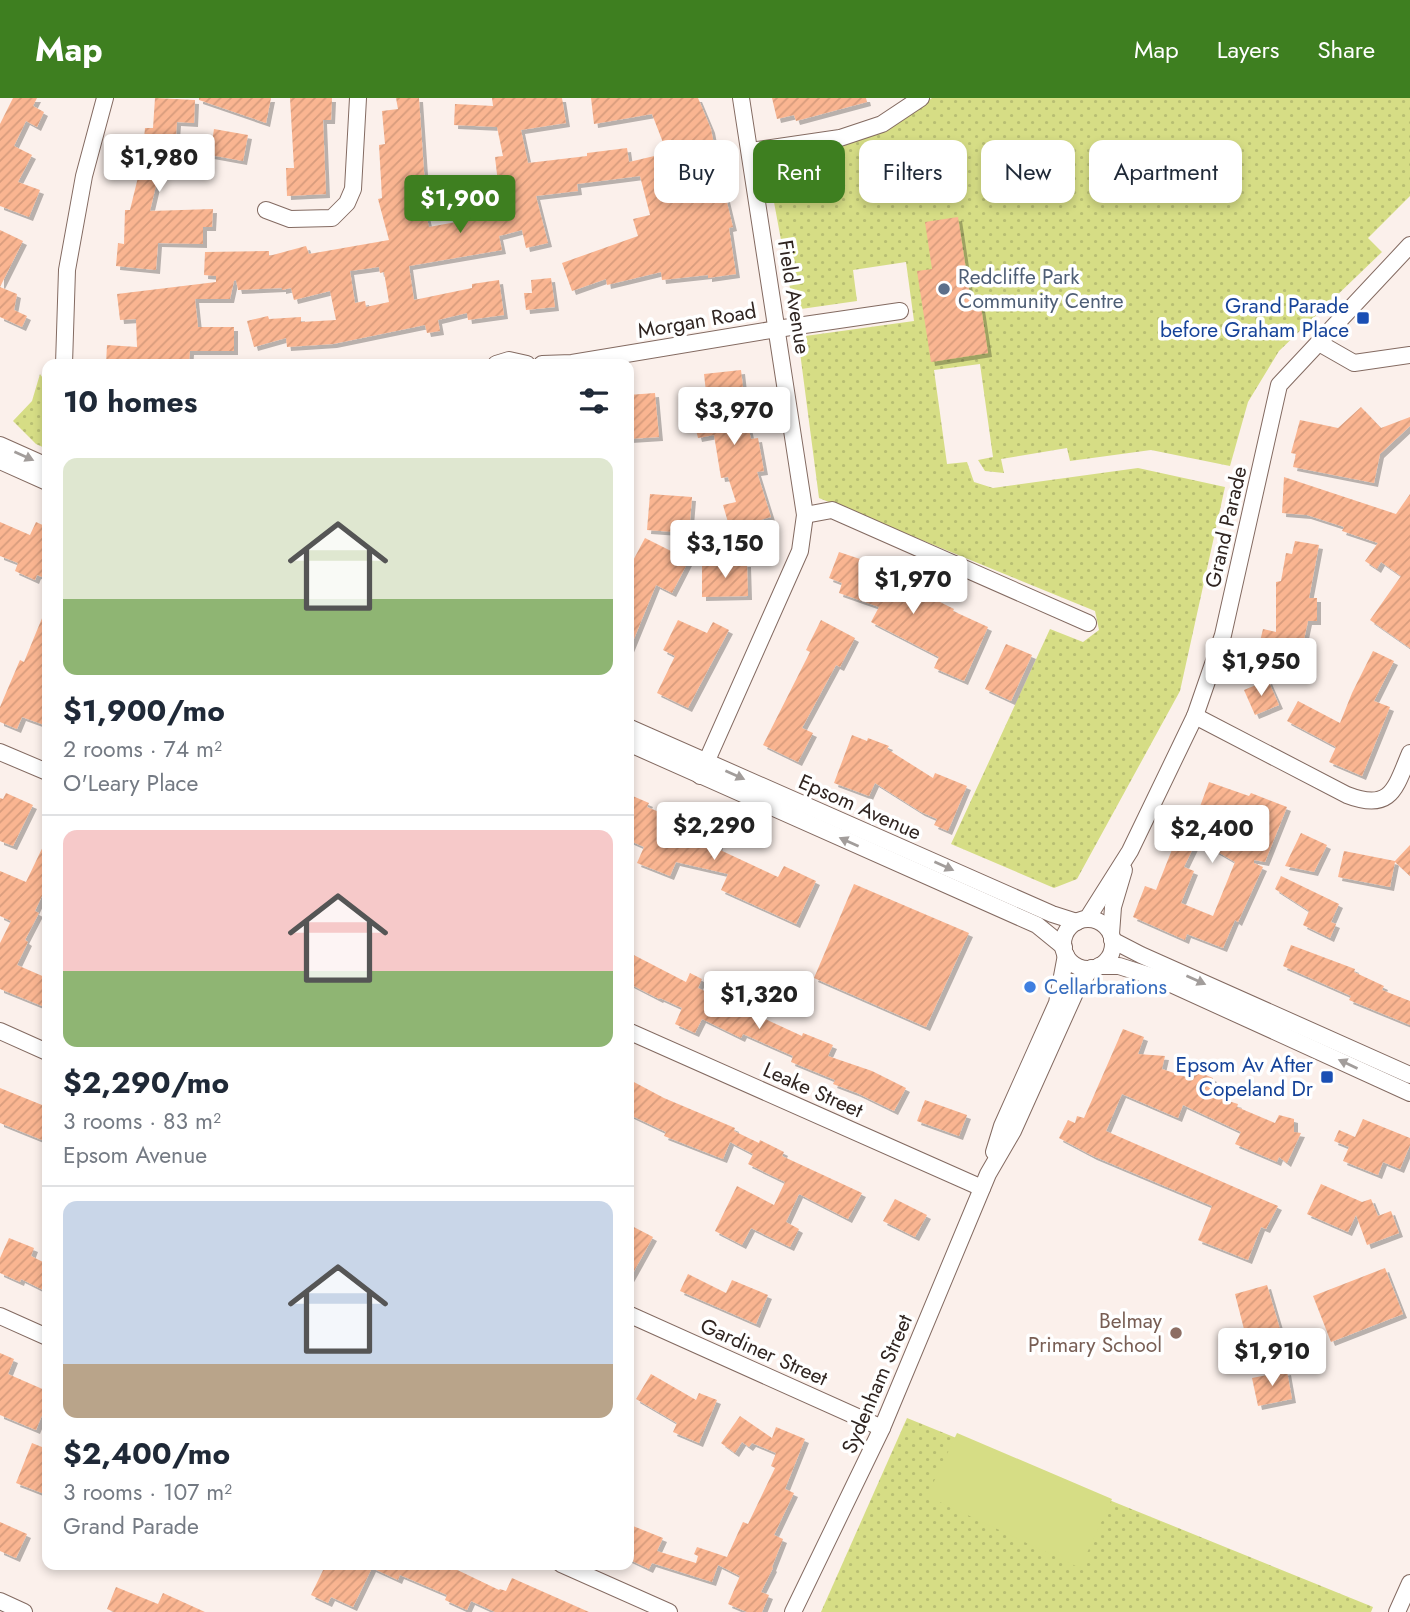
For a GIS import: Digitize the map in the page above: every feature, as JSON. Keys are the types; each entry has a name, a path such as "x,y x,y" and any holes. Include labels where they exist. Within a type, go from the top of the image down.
{"street":[{"path":"64,359 68,260 87,164 105,98"},
{"path":"266,210 290,219 332,218 347,204 353,189 358,98"},
{"name":"Field Avenue","path":"703,769 800,551 805,515 741,98"},
{"path":"750,151 840,138 882,124 921,98"},
{"name":"Grand Parade","path":"1112,937 1112,907 1130,851 1195,716 1223,635 1279,385 1410,245"},
{"name":"Morgan Road","path":"596,359 900,311"},
{"path":"1319,343 1354,363 1410,355"},
{"path":"0,445 42,464"},
{"path":"0,461 42,480"},
{"path":"805,515 832,510 1088,623"},
{"path":"1195,716 1366,803 1378,802 1389,795 1398,783 1410,753"},
{"name":"Epsom Avenue","path":"634,730 703,769 1037,925 1065,951"},
{"name":"Epsom Avenue","path":"634,745 703,769 1052,914 1082,920"},
{"path":"0,752 42,770"},
{"name":"Grand Parade","path":"1082,920 1130,851"},
{"path":"1410,1075 1140,955 1112,937 1104,925 1082,920 1066,932 1065,951 1076,966 1119,966 1160,979 1410,1093"},
{"path":"1095,967 1111,952 1112,937"},
{"name":"Sydenham Street","path":"796,1610 882,1429 985,1181 1002,1126 1057,1003 1065,951"},
{"name":"Sydenham Street","path":"985,1181 1013,1131 1075,992 1095,967"},
{"path":"0,1031 42,1050"},
{"name":"Leake Street","path":"634,1034 985,1181"},
{"path":"0,1316 42,1335"},
{"name":"Gardiner Street","path":"634,1317 882,1429"},
{"path":"574,1570 669,1612"},
{"path":"1397,1612 1410,1583"},
{"path":"0,1601 24,1612"}],"green space":[{"path":"932,98 1410,98 1410,196 1368,238 1382,252 1279,351 1248,402 1230,466 1151,450 1070,461 1067,448 1001,459 1004,473 985,471 978,460 993,457 980,364 934,370 947,464 967,462 974,482 993,488 1138,468 1225,487 1180,691 1077,879 1054,888 951,844 1050,629 1083,642 1099,630 1095,611 819,498 798,337 914,321 906,262 853,270 857,301 794,310 774,203 845,203 845,145 898,123"},
{"path":"40,374 42,447 13,421 32,401"},
{"path":"907,1418 1373,1607 1371,1612 821,1612"},
{"path":"957,1433 1112,1499 1080,1568 927,1496"}],"building":[{"path":"13,98 37,98 33,106 44,112 37,127 26,121 14,146 32,155 18,182 40,190 29,217 0,206 0,124"},
{"path":"155,98 195,100 194,123 177,122 174,161 162,160 150,211 213,209 212,227 203,227 203,244 158,243 156,270 116,266 118,243 124,244 125,210 130,210 142,161 145,128 153,128"},
{"path":"199,98 271,98 266,123"},
{"path":"290,98 332,98 331,120 323,120 326,194 287,196 286,168 294,168"},
{"path":"396,98 419,98 425,186 419,186 429,227 456,222 456,217 501,209 495,157 503,156 497,127 454,125 455,104 493,106 492,98 562,98 566,123 521,130 528,163 627,148 629,162 654,156 654,203 727,203 733,227 729,228 736,274 662,280 661,272 607,285 606,279 572,291 562,263 638,236 633,219 650,215 640,176 577,184 578,191 536,196 548,243 526,248 522,230 499,236 502,250 409,266 414,300 472,288 472,284 499,280 504,315 468,320 467,313 438,320 440,331 427,333 425,325 333,344 287,347 286,338 254,347 247,321 268,316 269,319 301,317 301,322 336,320 330,291 294,300 291,288 238,290 236,280 230,299 195,299 198,327 234,327 234,351 190,351 189,359 106,359 107,345 137,347 136,319 120,320 117,294 216,282 216,276 204,275 205,252 269,251 269,256 306,246 309,254 389,240 378,199 382,198 379,145 385,144 382,111 398,109","holes":["379,267 380,273 384,272 389,302 366,307 365,301 355,303 350,271"]},
{"path":"591,98 698,98 713,140 662,140 652,114 594,124"},
{"path":"772,98 866,98 867,102 796,121 794,115 777,119"},
{"path":"214,129 248,135 243,161 210,155"},
{"name":"Redcliffe Park Community Centre","path":"958,217 972,309 981,307 988,353 931,362 917,271 932,269 925,222"},
{"path":"0,230 23,241 0,287"},
{"path":"551,278 555,307 526,310 524,293 532,293 531,280"},
{"path":"0,287 17,294 14,310 27,316 22,327 0,317"},
{"path":"741,370 744,396 741,396 751,439 758,438 764,471 757,472 771,517 730,529 723,505 736,502 728,477 721,478 714,435 698,438 694,422 699,420 697,412 708,410 704,374"},
{"path":"655,393 659,437 634,439 634,395"},
{"path":"1361,407 1381,428 1410,417 1410,426 1380,454 1374,483 1293,467 1296,454 1291,453 1300,420 1338,428"},
{"path":"1284,477 1396,514 1410,494 1410,648 1370,620 1401,576 1381,562 1377,569 1365,561 1378,543 1342,531 1344,527 1307,515 1282,513"},
{"path":"650,494 692,497 689,533 647,530"},
{"path":"0,522 30,535 36,522 42,525 42,577 37,575 35,580 15,571 18,563 0,556"},
{"path":"645,538 689,560 672,593 656,585 634,639 634,559"},
{"path":"1295,541 1319,545 1309,598 1317,598 1317,621 1308,621 1298,668 1256,658 1263,629 1276,632 1276,582 1281,581 1286,553 1292,554"},
{"path":"839,552 887,568 882,581 923,601 926,595 988,627 964,681 934,668 939,657 871,622 879,607 839,593 842,583 829,578"},
{"path":"747,563 748,596 702,597 702,564"},
{"path":"42,618 42,724 22,717 17,729 0,722 0,707 20,660 24,662"},
{"path":"678,620 707,633 713,622 729,630 688,708 657,693 675,656 663,650"},
{"path":"821,620 855,638 840,667 836,665 802,728 813,733 798,762 763,745 810,652 806,650"},
{"path":"1006,644 1032,655 1011,701 985,689"},
{"path":"1373,651 1394,661 1374,701 1390,707 1362,776 1329,762 1336,747 1287,721 1298,701 1340,723"},
{"path":"1268,680 1279,705 1255,715 1244,690"},
{"path":"852,735 889,746 887,749 933,778 935,773 967,786 948,831 934,825 937,819 875,783 869,796 834,783"},
{"path":"1209,782 1249,796 1251,793 1287,807 1265,862 1254,860 1254,863 1263,867 1223,948 1187,934 1185,940 1133,917 1145,886 1156,890 1175,842 1168,839 1185,805 1198,812","holes":["1197,840 1235,862 1213,916 1181,903 1194,871 1184,867"]},
{"path":"6,793 33,805 13,846 0,841 0,798 3,799"},
{"path":"634,797 649,803 647,807 691,825 688,831 720,839 718,849 778,877 784,866 816,881 796,924 721,890 728,874 676,862 670,876 637,863 644,847 634,843"},
{"path":"1301,833 1327,845 1314,872 1285,866"},
{"path":"1410,845 1410,876 1395,862 1390,887 1338,877 1344,851 1395,861"},
{"path":"42,848 42,896 35,911 39,913 25,940 28,942 17,965 42,976 42,1006 0,989 0,943 11,921 0,916 0,871 26,882"},
{"path":"1281,876 1339,904 1331,922 1336,924 1330,938 1303,925 1309,911 1275,889"},
{"path":"854,884 969,933 926,1027 814,978"},
{"path":"1291,945 1355,969 1354,972 1384,986 1382,990 1410,1001 1410,1025 1349,1000 1351,996 1283,966"},
{"path":"634,955 686,982 690,973 702,979 698,988 802,1036 803,1033 833,1045 828,1056 872,1071 906,1088 894,1111 833,1084 835,1080 791,1062 793,1056 743,1034 741,1038 702,1019 695,1033 675,1024 682,1008 634,986"},
{"path":"1123,1029 1144,1037 1138,1054 1165,1056 1162,1069 1192,1079 1196,1071 1213,1078 1210,1087 1222,1093 1225,1100 1275,1123 1279,1115 1294,1119 1294,1132 1301,1133 1287,1163 1279,1157 1277,1162 1235,1144 1241,1132 1183,1105 1178,1118 1122,1094 1106,1131 1278,1206 1266,1229 1261,1227 1248,1260 1198,1240 1212,1206 1093,1156 1059,1138 1068,1120 1075,1123 1077,1116 1084,1118"},
{"path":"634,1082 735,1128 734,1131 759,1143 760,1140 784,1152 782,1156 862,1193 848,1219 799,1194 786,1222 799,1229 790,1247 751,1228 742,1245 715,1231 737,1186 774,1205 785,1182 748,1164 753,1154 730,1142 723,1159 664,1136 666,1132 634,1117"},
{"path":"0,1088 42,1105 42,1140 0,1123"},
{"path":"925,1100 967,1115 959,1136 917,1121"},
{"path":"1363,1119 1410,1138 1410,1145 1400,1169 1383,1162 1378,1175 1343,1161 1349,1147 1334,1141 1339,1130 1355,1137"},
{"path":"1321,1184 1362,1202 1371,1199 1378,1216 1391,1211 1399,1233 1367,1245 1356,1215 1348,1232 1307,1214"},
{"path":"895,1199 927,1215 915,1237 883,1221"},
{"path":"634,1227 653,1237 634,1271"},
{"path":"9,1238 34,1248 31,1256 42,1262 42,1290 0,1273 0,1258"},
{"path":"1385,1268 1403,1314 1331,1342 1313,1296"},
{"path":"688,1274 726,1293 732,1280 768,1295 756,1324 680,1291"},
{"path":"1267,1285 1280,1329 1246,1337 1235,1294"},
{"path":"0,1353 14,1359 8,1374 42,1389 42,1415 36,1430 0,1415"},
{"path":"1287,1371 1292,1399 1258,1406 1252,1378"},
{"path":"651,1374 696,1400 699,1393 717,1400 699,1443 673,1432 677,1423 636,1399"},
{"path":"740,1416 772,1438 776,1427 805,1439 785,1489 794,1493 774,1535 783,1539 761,1592 769,1595 762,1612 747,1612 728,1604 740,1576 718,1565 712,1582 652,1563 649,1569 634,1562 634,1526 663,1538 657,1551 696,1563 698,1556 694,1554 697,1547 727,1557 743,1522 748,1524 775,1468 771,1466 776,1453 752,1443 749,1447 742,1442 735,1453 721,1443"},
{"path":"32,1443 42,1447 42,1493 16,1483"},
{"path":"0,1522 27,1534 16,1558 0,1551"},
{"path":"323,1570 371,1570 353,1607 331,1597 328,1603 311,1595"},
{"path":"376,1570 457,1570 506,1591 512,1578 589,1612 495,1612 471,1601 467,1610 445,1600 447,1595 400,1575 398,1580"},
{"path":"116,1587 158,1604 163,1593 205,1612 114,1612 107,1609"}],"place":[{"name":"Redcliffe Park Community Centre","path":"944,289"},
{"name":"Grand Parade before Graham Place","path":"1363,318"},
{"name":"Cellarbrations","path":"1030,987"},
{"name":"Epsom Av After Copeland Dr","path":"1327,1077"},
{"name":"Belmay Primary School","path":"1176,1333"}]}
